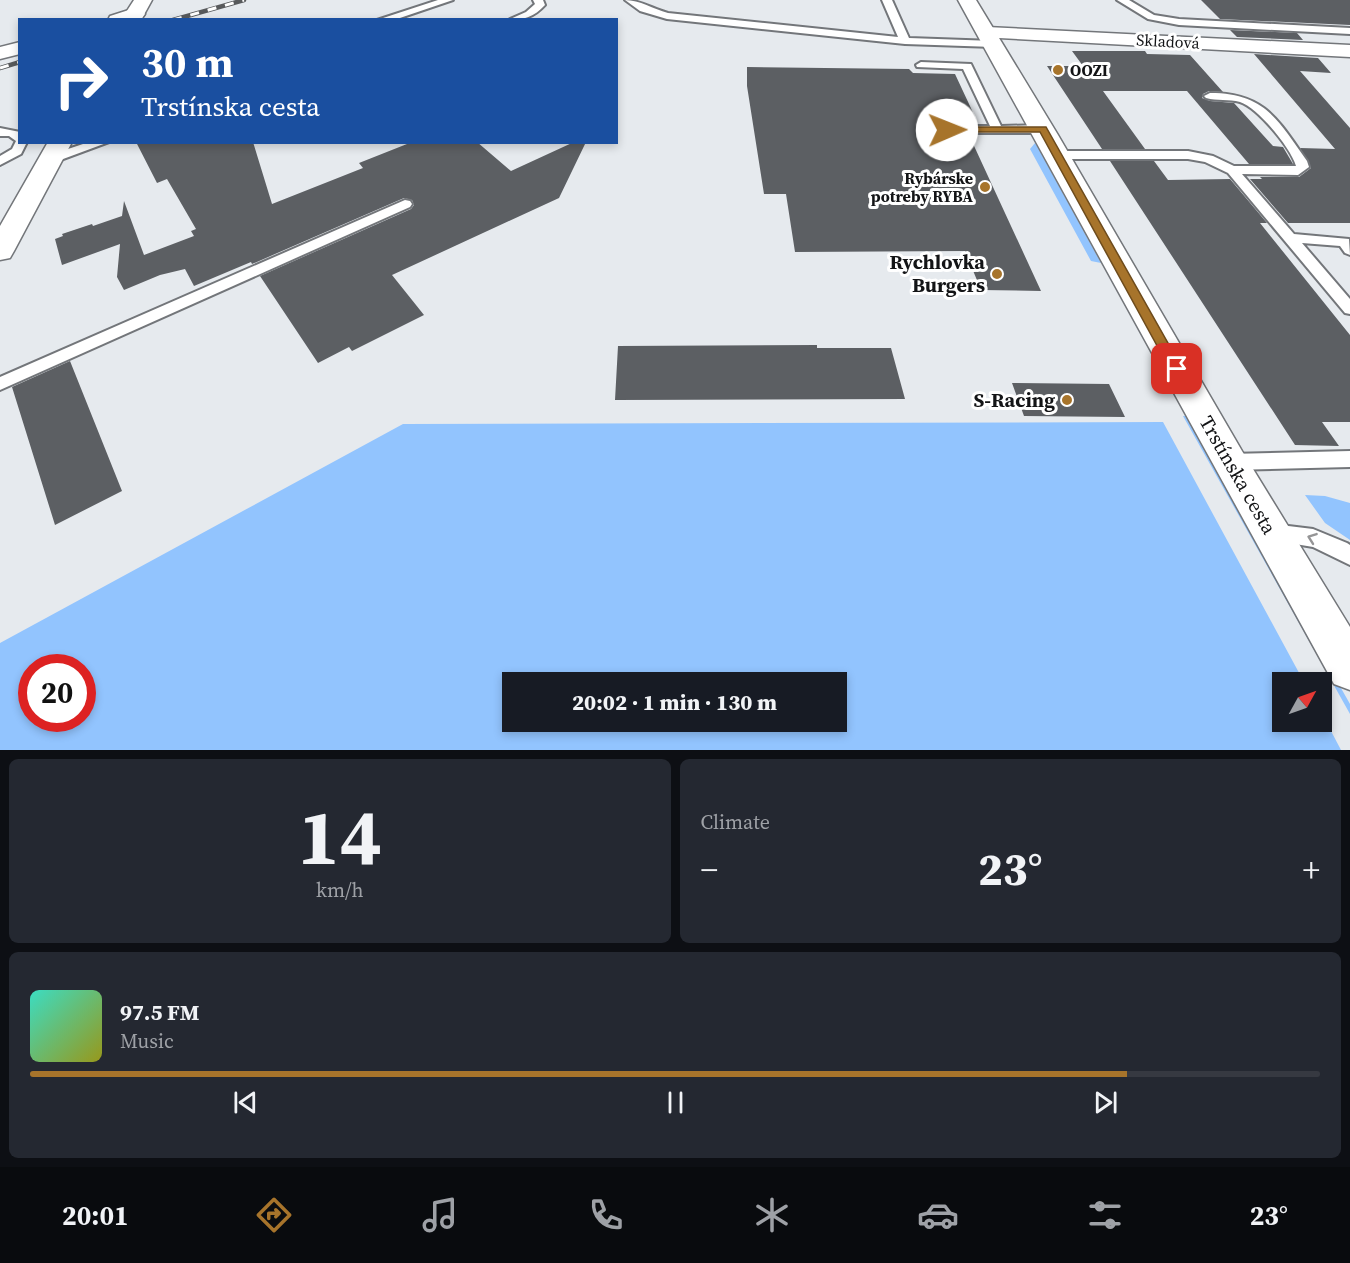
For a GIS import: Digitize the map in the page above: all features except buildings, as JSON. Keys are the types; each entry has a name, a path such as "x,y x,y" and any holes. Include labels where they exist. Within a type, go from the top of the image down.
{"main road":[{"name":"Trstínska cesta","path":"967,0 1050,142 1229,462 1350,668"},
{"name":"Skladová","path":"990,38 1350,51"},
{"path":"0,53 18,48"},
{"path":"4,238 56,151"}],"lane":[{"path":"389,18 448,0"},
{"path":"518,18 529,14 540,5 538,0"},
{"path":"630,0 642,9 667,16 905,41 990,38"},
{"path":"887,0 905,41"},
{"path":"1122,0 1151,17 1179,22 1350,31"},
{"path":"921,65 967,66 997,129"},
{"path":"1210,96 1228,96 1256,106 1301,161 1303,167 1298,171 1232,170"},
{"path":"947,130 997,129 1050,142 1209,159 1232,170 1350,309"},
{"path":"0,132 12,133 18,137"},
{"path":"0,161 16,151 20,144"},
{"path":"56,151 93,144"},
{"path":"0,384 405,204"},
{"path":"1290,238 1344,242 1350,250"},
{"path":"1229,462 1350,459"},
{"path":"1270,533 1302,534 1335,546 1350,556"}],"shaded area":[{"path":"1035,143 1101,263 1091,261 1030,149"},
{"path":"1183,416 1187,416 1332,672 1326,672"},
{"path":"1163,422 1299,672 1272,672 1272,732 1332,732 1341,750 0,750 0,643 403,424"},
{"path":"1305,495 1325,496 1350,503 1350,540 1325,523"},
{"path":"1332,672 1350,704 1350,714 1332,682"}],"railway":[{"path":"180,18 244,0"},
{"path":"0,68 18,63"}],"place":[{"name":"OOZI","path":"1058,70"},
{"name":"Rybárske potreby RYBA","path":"985,187"},
{"name":"Rychlovka Burgers","path":"997,274"},
{"name":"S-Racing","path":"1067,400"}],"route":[{"path":"947,130 1043,129 1177,369"}]}
